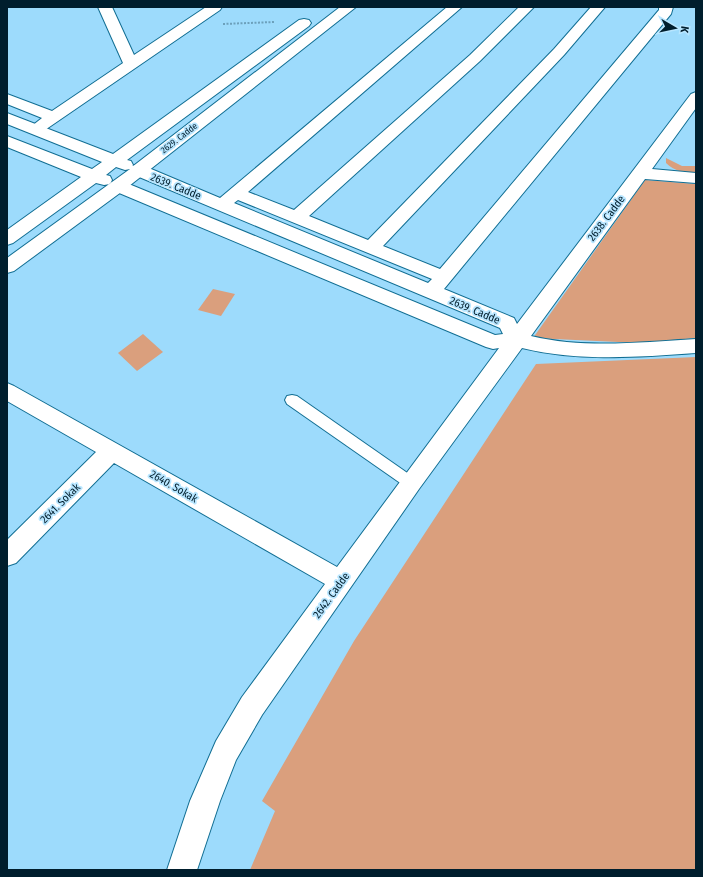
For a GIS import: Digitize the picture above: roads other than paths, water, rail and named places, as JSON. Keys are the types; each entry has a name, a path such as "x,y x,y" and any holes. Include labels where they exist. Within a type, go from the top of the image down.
{"street":[{"path":"105,7 131,64"},
{"path":"36,129 215,7"},
{"name":"2629. Cadde","path":"7,239 326,7"},
{"name":"2629. Cadde","path":"7,267 118,186 349,7"},
{"path":"222,204 455,7"},
{"path":"297,217 475,58 527,7"},
{"path":"370,247 559,52 598,7"},
{"path":"432,292 666,10 666,7"},
{"name":"2638. Cadde","path":"516,339 696,97"},
{"path":"7,99 54,117"},
{"name":"2639. Cadde","path":"7,118 222,204 507,323 516,339 493,342 7,141"},
{"path":"639,173 696,178"},
{"path":"236,193 444,277"},
{"path":"516,339 548,347 599,351 696,346"},
{"name":"2642. Cadde","path":"182,870 205,801 226,751 252,706 516,339"},
{"name":"2640. Sokak","path":"7,391 341,581"},
{"name":"2641. Sokak","path":"7,556 112,450"}],"lane":[{"path":"292,400 411,483"}]}
